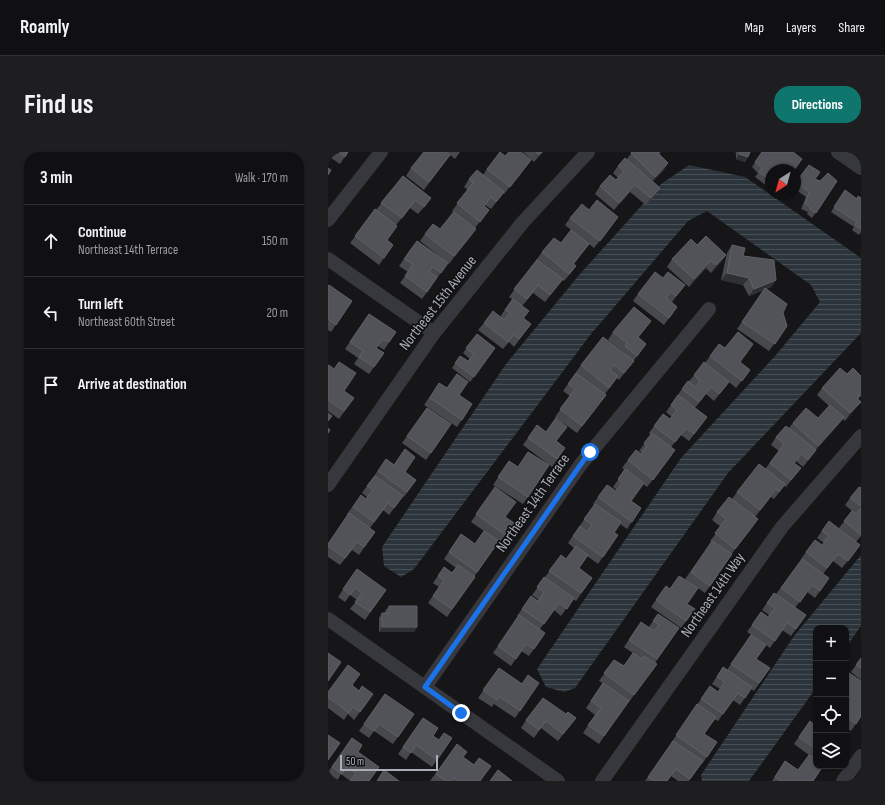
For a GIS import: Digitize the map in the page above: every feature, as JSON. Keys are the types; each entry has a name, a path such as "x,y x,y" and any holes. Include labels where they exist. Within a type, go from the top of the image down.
{"street":[{"path":"328,220 381,152"},
{"name":"Northeast 15th Avenue","path":"328,485 434,333 523,222 588,152"},
{"path":"838,152 861,168"},
{"path":"328,259 434,333"},
{"name":"Northeast 14th Terrace","path":"425,687 581,464 709,309"},
{"name":"Northeast 14th Way","path":"602,781 782,528 861,436"},
{"path":"328,620 558,781"},
{"path":"843,781 861,756"}],"shaded area":[{"path":"689,165 745,177 765,191 765,200 778,200 861,258 861,333 728,473 575,688 564,692 546,687 537,669 681,458 775,356 820,302 811,285 707,211 688,221 591,334 414,569 401,577 384,566 382,547 506,364 580,274 661,184"},
{"path":"861,555 861,626 849,643 849,625 813,625 813,692 749,781 702,781 701,775 794,636"}],"building":[{"path":"338,152 348,152 345,157"},
{"path":"424,152 446,152 450,155 429,182 411,168"},
{"path":"500,152 505,156 509,152 521,152 531,160 510,187 487,169"},
{"path":"659,152 658,153 668,163 655,177 631,153"},
{"path":"740,152 750,152 748,157 739,154"},
{"path":"762,152 793,152 802,159 798,164 765,164 765,176 759,172 762,168 755,162"},
{"path":"625,158 660,188 651,198 635,185 619,203 600,186 610,175 616,180 624,171 618,166"},
{"path":"809,165 820,172 815,179 820,181 828,173 837,181 816,213 810,209 811,207 805,204 809,192 801,186 801,175"},
{"path":"328,168 331,170 328,175"},
{"path":"477,170 504,192 496,202 491,197 484,206 489,210 480,222 457,203 473,183 469,179"},
{"path":"403,176 431,198 424,207 415,200 402,218 381,203"},
{"path":"845,190 857,199 858,196 861,198 861,229 855,225 857,222 834,207"},
{"path":"597,200 618,217 600,241 570,218 582,204 589,210"},
{"path":"375,209 397,226 387,240 393,245 384,258 355,236"},
{"path":"454,212 476,229 454,256 425,234 433,224 440,229"},
{"path":"571,230 589,244 573,264 576,266 569,274 542,252 554,238 561,243"},
{"path":"706,236 726,255 716,265 711,261 694,279 672,259 691,239 697,245"},
{"path":"417,241 448,263 441,273 433,267 429,272 437,277 427,292 405,276 413,264 404,259"},
{"path":"732,245 745,248 743,256 774,260 776,280 754,289 749,278 727,273"},
{"path":"537,260 563,279 550,295 538,285 527,299 514,289"},
{"path":"655,272 663,278 668,272 685,285 676,296 671,292 666,298 677,307 669,318 638,294"},
{"path":"329,285 352,301 336,325 328,319"},
{"path":"765,288 787,304 783,313 787,326 775,344 742,322"},
{"path":"513,299 529,311 523,318 531,324 519,339 514,335 508,342 484,323 493,311 504,320 510,313 505,310"},
{"path":"634,307 651,321 638,337 646,344 637,356 625,346 627,343 613,332"},
{"path":"369,314 396,332 389,342 383,339 376,348 384,353 374,367 359,357 363,351 350,342"},
{"path":"738,332 753,344 740,362 750,370 742,381 710,356 719,344 725,348"},
{"path":"477,334 495,348 474,377 455,363 460,356 468,361 474,354 466,348"},
{"path":"603,337 634,361 624,373 614,365 610,370 618,376 609,388 581,365"},
{"path":"339,362 356,373 344,391 354,398 344,411 328,400 328,366 329,365 334,369"},
{"path":"704,362 729,382 719,394 711,387 699,402 682,389 688,381 696,387 700,381 694,375"},
{"path":"840,368 847,374 853,368 861,376 861,394 857,398 861,402 850,413 822,388"},
{"path":"576,373 606,395 582,426 560,409 575,389 568,384"},
{"path":"457,374 468,382 459,395 472,404 462,420 430,398 439,383 447,388"},
{"path":"678,395 707,417 694,434 686,428 675,442 654,426 663,414 670,419 677,410 671,405"},
{"path":"830,405 844,417 818,446 793,423 806,408 818,418"},
{"path":"427,408 451,424 431,453 407,436"},
{"path":"328,413 332,416 328,421"},
{"path":"556,418 567,427 556,441 565,448 557,459 528,438 537,425 546,432"},
{"path":"786,426 816,450 808,460 801,454 794,463 801,468 791,480 770,463 784,444 776,437"},
{"path":"652,433 675,450 653,480 628,460 636,450 641,454 647,446 644,443"},
{"path":"405,449 415,457 405,472 416,480 407,492 378,471 386,459 394,465"},
{"path":"528,452 549,465 528,497 498,477 509,461 518,467"},
{"path":"759,464 785,484 779,492 776,489 760,510 737,492"},
{"path":"625,469 644,483 631,501 641,508 632,522 598,497 607,485 616,491 622,483 618,479"},
{"path":"375,476 403,496 394,508 388,503 374,522 353,507 361,495 366,499 373,490 367,486"},
{"path":"495,487 516,502 505,517 514,523 505,535 476,514"},
{"path":"859,487 861,488 861,506 850,498"},
{"path":"729,497 758,519 735,549 715,533 726,519 717,512"},
{"path":"595,504 621,522 614,533 618,535 603,557 573,536 580,526 587,532 592,525 584,519"},
{"path":"861,508 861,535 844,521 852,511 856,514"},
{"path":"349,513 375,532 364,547 357,542 345,558 328,546 328,544"},
{"path":"829,521 860,545 848,561 838,554 827,568 806,552 815,540 822,545 829,536 822,531"},
{"path":"484,531 499,541 477,572 449,552 461,534 475,544"},
{"path":"712,541 732,554 710,586 691,572"},
{"path":"576,546 588,555 579,568 592,578 581,593 549,571 561,555 566,559"},
{"path":"802,559 829,578 820,591 812,585 800,602 781,588"},
{"path":"458,565 475,577 452,609 433,596 444,580 438,576 444,567 452,573"},
{"path":"357,569 386,590 370,612 355,602 362,593 355,588 350,595 343,589"},
{"path":"679,576 698,588 687,604 695,609 686,621 656,600 666,586 670,589"},
{"path":"544,577 574,598 567,609 559,603 544,624 522,609 531,596 538,601 544,592 537,587"},
{"path":"774,593 806,615 796,629 787,623 775,641 752,625 761,612 768,617 775,608 767,603"},
{"path":"389,606 417,606 417,627 382,627 382,613 389,613"},
{"path":"658,614 679,628 657,659 629,640 641,622 654,631 659,625 653,621"},
{"path":"519,615 545,633 534,649 526,644 516,659 498,646"},
{"path":"751,635 766,645 756,659 770,668 759,683 731,664"},
{"path":"328,653 341,662 328,681"},
{"path":"633,653 642,659 644,656 657,664 634,695 604,673 614,660 624,666"},
{"path":"861,658 861,668 856,665"},
{"path":"348,665 360,674 352,685 359,691 362,686 373,694 360,712 353,707 349,713 328,697 328,692"},
{"path":"723,667 752,687 745,698 738,693 723,714 701,699 710,686 718,692 725,682 717,677"},
{"path":"499,668 522,684 528,675 539,683 520,711 500,697 497,700 483,690"},
{"path":"849,673 861,681 861,716 856,724 849,719"},
{"path":"603,683 629,701 604,736 588,725 601,708 591,701"},
{"path":"385,694 414,714 398,737 379,724 374,731 364,724"},
{"path":"543,698 566,714 568,712 576,718 563,734 546,721 539,730 526,720"},
{"path":"697,704 716,717 704,734 717,742 707,757 676,735"},
{"path":"423,718 438,728 433,736 439,740 444,733 452,738 437,760 416,745 411,753 403,747"},
{"path":"810,721 813,724 813,747 799,737"},
{"path":"328,735 340,743 328,760"},
{"path":"352,738 362,745 358,752 379,767 369,781 352,781 351,780 356,773 346,767 342,774 332,767"},
{"path":"673,741 703,761 690,779 676,769 667,781 654,781 648,777"},
{"path":"457,744 467,752 463,757 474,765 479,758 491,766 480,781 458,781 453,778 451,781 446,781 436,774"},
{"path":"809,755 813,758 813,769 821,769 813,781 781,781 775,777 785,761 798,770"},
{"path":"384,770 399,781 377,781"},
{"path":"498,770 512,781 490,781"}],"route":[{"path":"461,713 425,687 590,452"}]}
